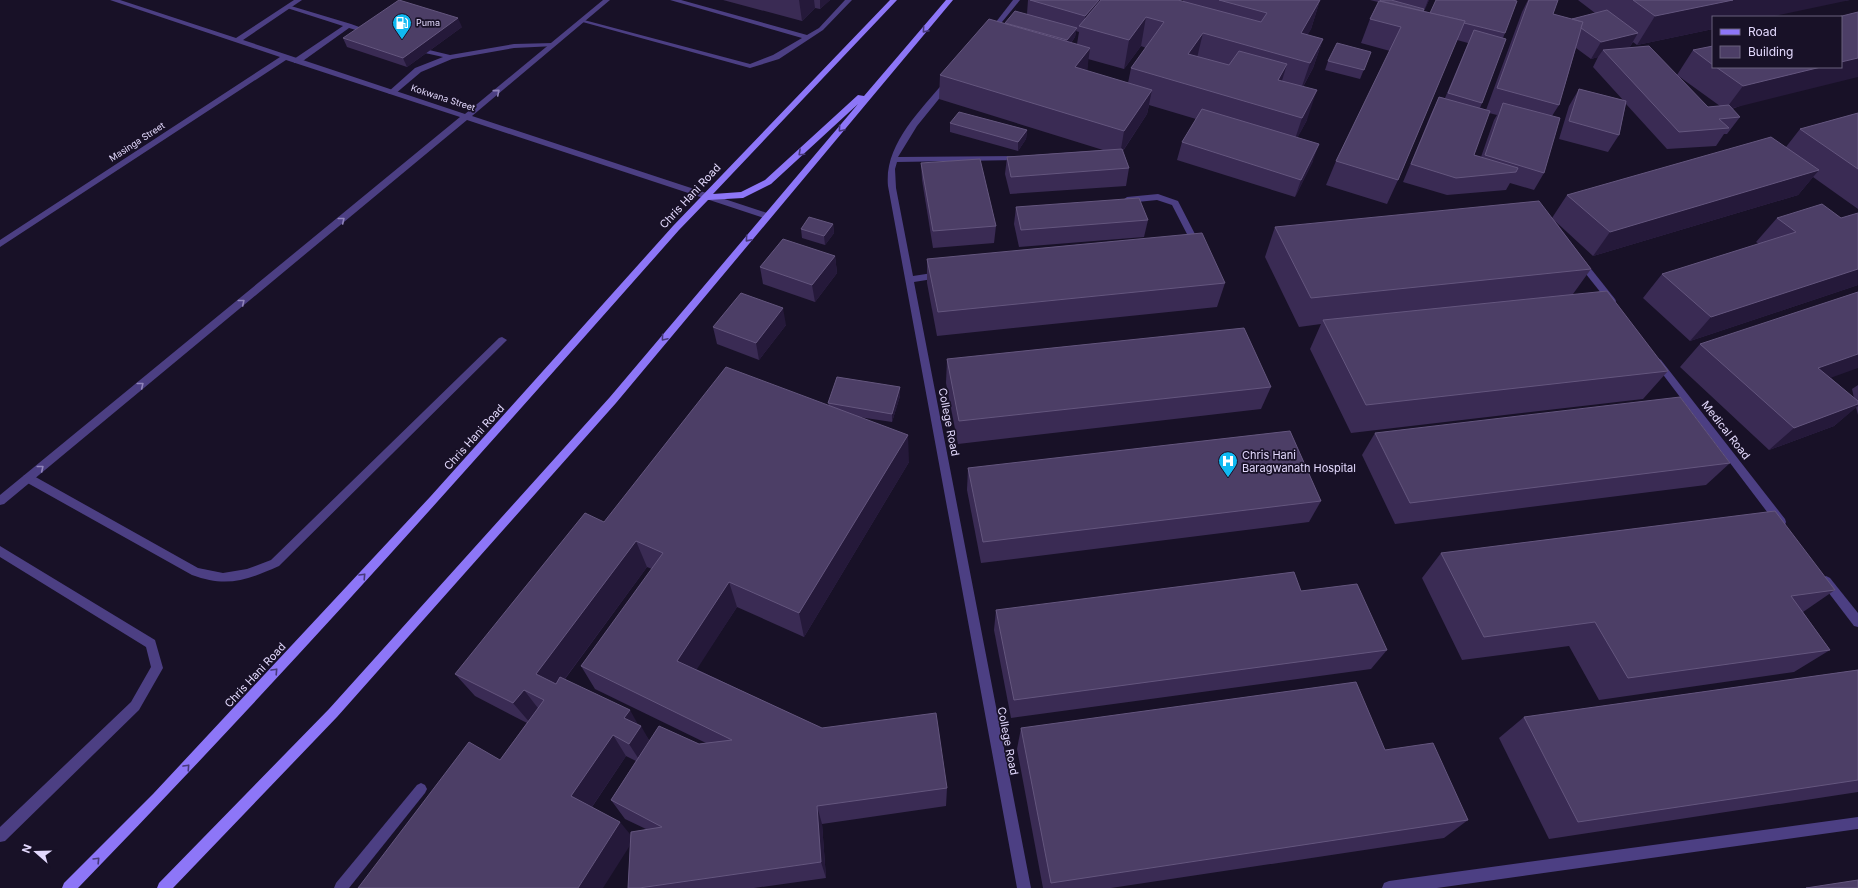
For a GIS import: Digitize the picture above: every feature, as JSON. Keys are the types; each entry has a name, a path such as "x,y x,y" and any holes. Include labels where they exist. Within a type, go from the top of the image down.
{"main road":[{"name":"Chris Hani Road","path":"69,888 157,798 428,506 705,197 894,0"},
{"path":"164,888 333,713 613,400 891,68 950,0"},
{"path":"705,197 744,195 768,182 891,68"}],"street":[{"name":"Kokwana Street","path":"113,0 705,197 767,216"},
{"path":"237,41 299,0"},
{"path":"0,501 607,0"},
{"path":"673,0 807,37"},
{"path":"582,21 750,66 776,57 820,29 849,0"},
{"path":"983,41 1017,0"},
{"path":"289,7 370,32"},
{"path":"297,61 349,25"},
{"path":"392,92 418,70 450,57 514,46 553,45"},
{"path":"428,51 450,57"},
{"name":"Masinga Street","path":"0,244 285,57"},
{"name":"College Road","path":"953,77 919,118 899,149 892,169 892,188 1024,888"},
{"path":"895,160 1027,158"},
{"path":"1120,201 1158,197 1175,203 1192,236 1190,243 1182,248"},
{"path":"1574,253 1618,309"},
{"path":"910,279 948,274"},
{"path":"28,478 196,572 223,578 248,574 275,563 502,340"},
{"name":"Medical Road","path":"1651,353 1786,528"},
{"path":"0,551 151,644 157,668 135,706 0,836"},
{"path":"1820,572 1858,622"},
{"path":"341,888 421,789"},
{"path":"1389,888 1858,823"}],"building":[{"name":"Puma","path":"399,0 458,18 403,58 343,38"},
{"path":"1030,0 1099,0 1085,16"},
{"path":"1101,0 1178,0 1261,22 1267,13 1219,0 1320,0 1301,33 1323,39 1310,63 1203,33 1188,54 1229,65 1239,51 1287,64 1278,80 1317,90 1302,118 1131,68 1164,22 1146,17 1129,40 1079,26"},
{"path":"1391,0 1424,9 1423,11 1380,1"},
{"path":"1436,0 1517,1 1505,33 1464,23 1465,21 1430,13"},
{"path":"1529,0 1558,0 1553,14 1583,22 1559,105 1497,88"},
{"path":"1633,0 1733,0 1655,16"},
{"path":"1379,1 1465,21 1398,180 1336,161 1401,27 1370,19"},
{"path":"1607,10 1638,33 1601,42 1581,28 1583,22 1572,19"},
{"path":"1015,11 1077,28 1067,40 1005,23"},
{"path":"1858,12 1858,58 1842,62 1842,16"},
{"path":"989,19 1090,48 1075,67 1152,90 1124,131 940,75"},
{"path":"1474,30 1506,39 1482,103 1448,93"},
{"path":"1337,43 1371,52 1364,70 1328,61"},
{"path":"1649,46 1708,107 1729,105 1740,117 1719,119 1729,128 1679,132 1603,50"},
{"path":"1712,46 1712,64 1693,50"},
{"path":"1717,68 1817,68 1743,86"},
{"path":"1579,89 1626,101 1619,135 1569,121"},
{"path":"1439,97 1490,111 1474,155 1518,168 1516,172 1456,178 1411,164"},
{"path":"1503,103 1560,118 1544,173 1485,155"},
{"path":"1202,109 1319,144 1301,180 1182,142"},
{"path":"959,112 1027,130 1018,142 950,123"},
{"path":"1858,113 1858,169 1800,129"},
{"path":"1771,137 1819,170 1610,232 1567,195"},
{"path":"1122,149 1129,168 1011,177 1007,157"},
{"path":"980,159 996,226 933,231 921,163"},
{"path":"1139,198 1148,220 1021,230 1016,207"},
{"path":"1539,201 1591,269 1311,298 1275,227"},
{"path":"1822,204 1841,218 1858,213 1858,269 1711,317 1662,274 1796,232 1777,218"},
{"path":"809,217 833,224 824,236 801,229"},
{"path":"1202,233 1225,283 938,312 927,259"},
{"path":"783,239 835,256 812,285 760,267"},
{"path":"1607,291 1668,371 1366,405 1323,320"},
{"path":"1858,292 1858,354 1818,368 1858,401 1858,404 1794,428 1700,344"},
{"path":"741,293 783,308 756,343 713,327"},
{"path":"1244,328 1271,387 959,421 947,359"},
{"path":"726,367 908,435 799,613 729,582 677,661 822,728 936,713 947,788 817,806 821,862 639,888 628,888 631,832 662,827 611,800 659,726 699,744 732,740 581,666 663,553 636,541 536,674 556,684 560,677 630,710 624,718 641,726 629,744 613,735 571,796 620,822 578,888 358,888 469,742 500,760 544,700 524,690 513,703 455,674 585,513 604,522"},
{"path":"837,377 900,387 892,414 828,403"},
{"path":"1680,397 1730,463 1410,503 1375,433"},
{"path":"1290,431 1321,501 983,542 968,468"},
{"path":"1775,511 1835,590 1791,596 1830,650 1628,678 1595,622 1484,637 1441,553"},
{"path":"1294,572 1301,591 1357,584 1387,650 1014,700 996,610"},
{"path":"1858,670 1858,780 1578,822 1524,717"},
{"path":"1356,682 1385,750 1433,743 1468,820 1051,883 1021,728"},
{"path":"1858,880 1858,888 1806,888"}],"place":[{"name":"Puma","path":"402,40"},
{"name":"Chris Hani Baragwanath Hospital","path":"1228,478"}]}
